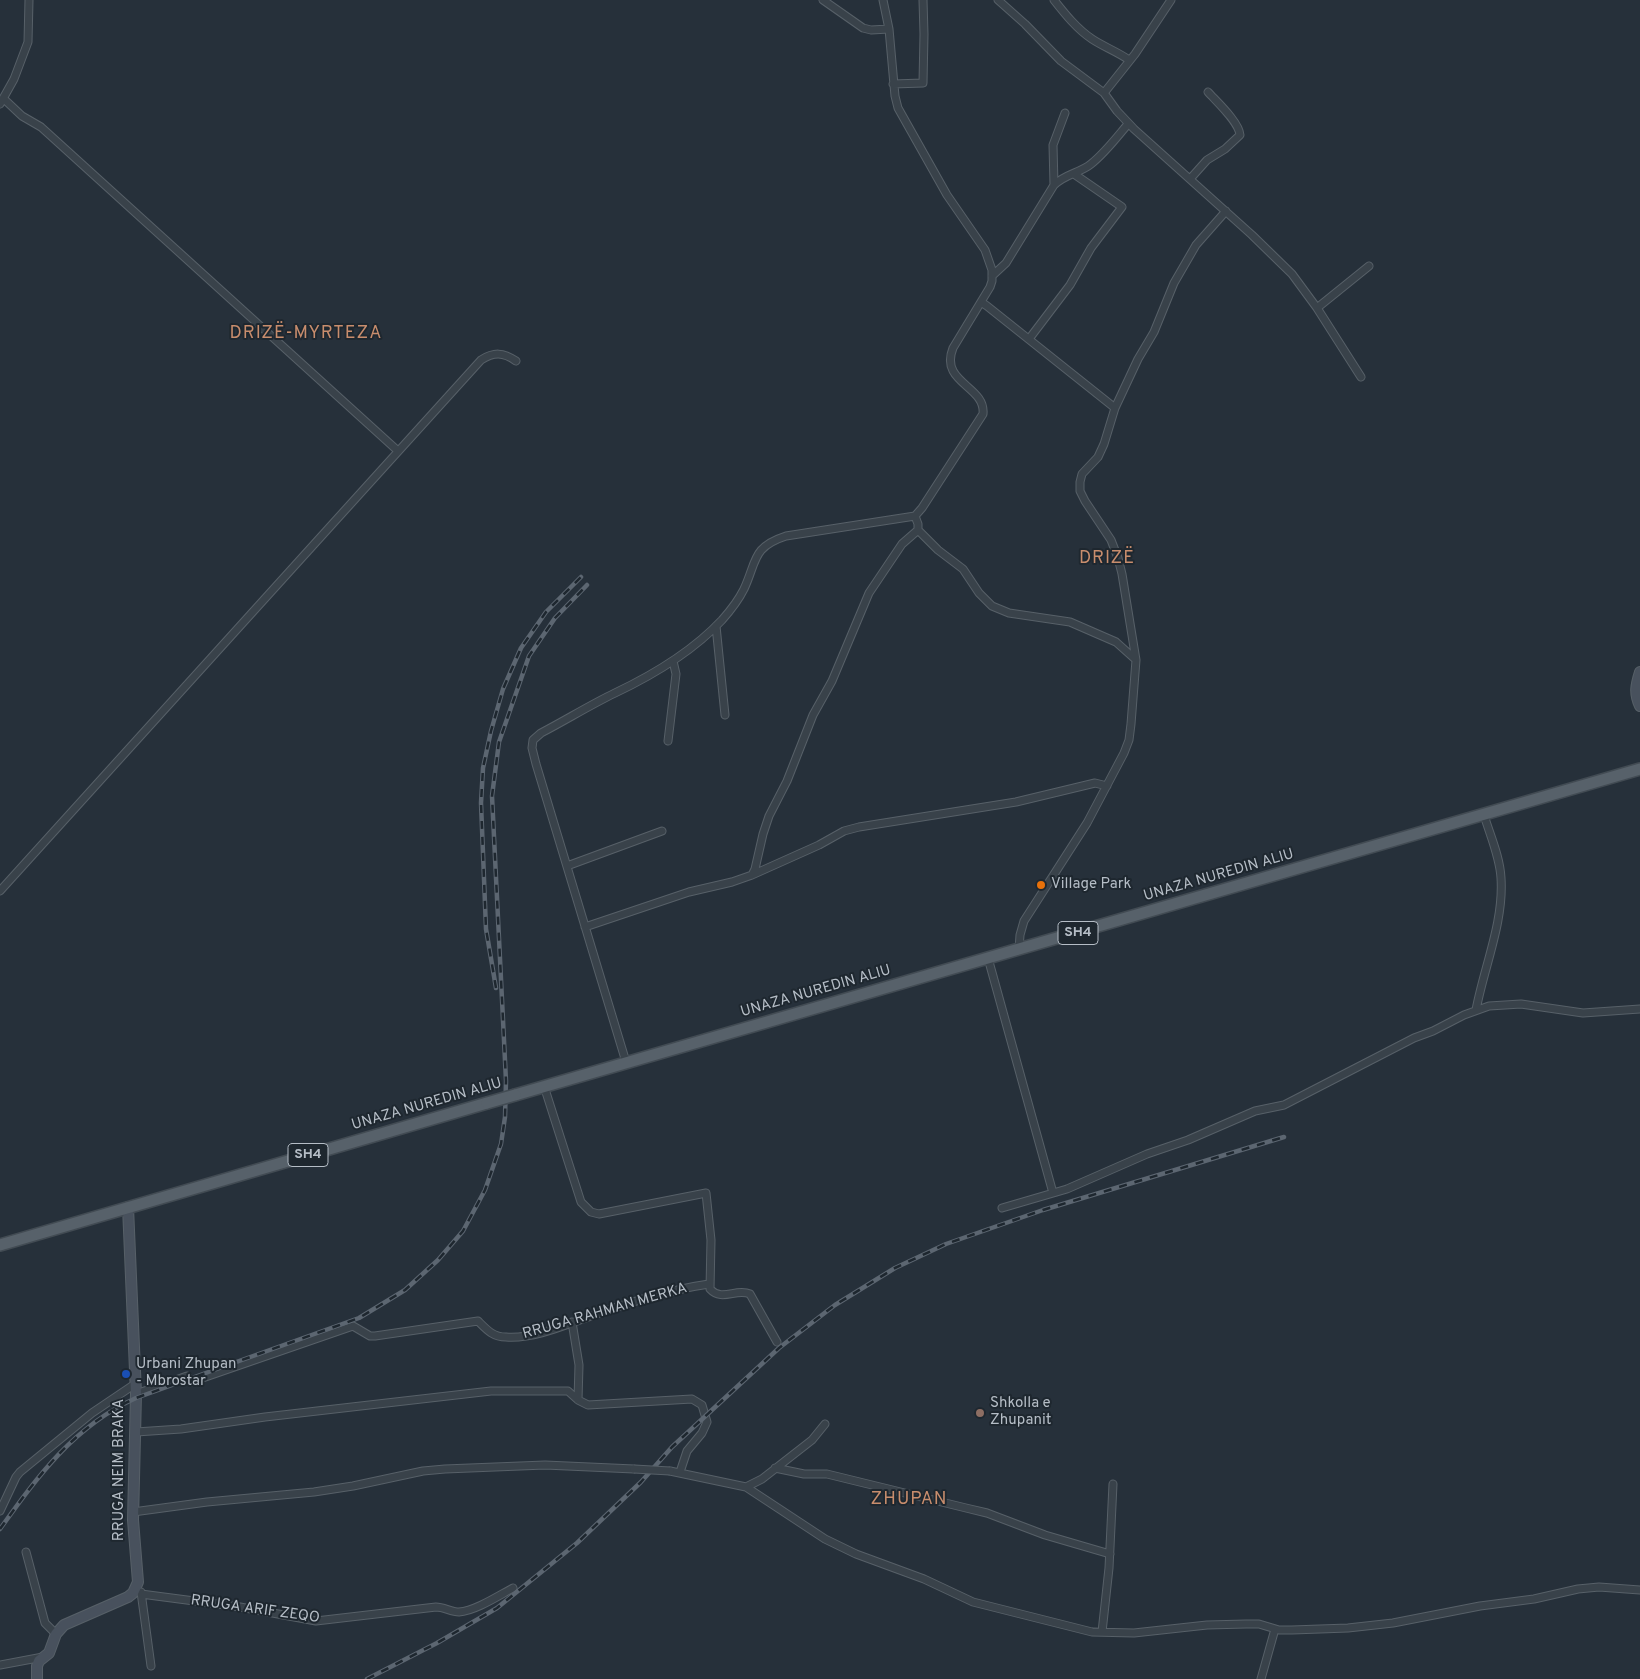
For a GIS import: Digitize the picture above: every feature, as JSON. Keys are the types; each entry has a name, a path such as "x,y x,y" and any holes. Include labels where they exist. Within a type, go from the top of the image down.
{"main road":[{"name":"UNAZA NUREDIN ALIU","path":"0,1245 1640,769"}],"street":[{"path":"29,0 28,42 14,79 2,101 41,127 398,452"},
{"path":"823,0 863,28 889,30"},
{"path":"626,1062 536,764 532,748 533,740 673,661 716,626 729,612 740,595 760,550 771,542 786,536 915,516 983,414 984,409 980,399 956,377 949,359 953,348 990,287 992,276 990,263 985,250 947,195 898,108 889,30 883,0"},
{"path":"894,84 923,83 923,0"},
{"path":"998,0 1025,24 1061,61 1104,93 1128,124 1226,211 1292,274 1317,308 1361,377"},
{"path":"1054,0 1084,33 1129,60"},
{"path":"1104,93 1171,0"},
{"path":"1190,179 1207,160 1225,149 1240,135 1240,131 1228,114 1208,92"},
{"path":"1054,184 1054,145 1065,113"},
{"path":"992,276 1006,263 1054,184 1060,179 1092,164 1128,124"},
{"path":"1029,338 1070,285 1091,248 1122,208 1074,174"},
{"path":"1019,950 1020,935 1024,922 1069,854 1107,786 1129,740 1136,660 1118,558 1111,540 1085,501 1080,490 1082,474 1098,457 1115,408 1138,359 1154,332 1174,283 1196,245 1226,211"},
{"path":"1317,308 1369,266"},
{"path":"981,302 1029,338 1115,408"},
{"path":"0,891 481,360 487,356 502,353 516,361"},
{"path":"915,516 918,530 938,550 963,569 979,593 992,606 1019,615 1070,622 1116,642 1136,660"},
{"path":"752,875 770,816 787,781 813,715 832,681 869,593 902,544 918,530"},
{"path":"716,626 725,715"},
{"path":"668,741 676,674 673,661"},
{"path":"1640,672 1635,690 1640,706"},
{"path":"585,927 689,892 732,882 752,875 820,845 844,831 1016,802 1094,784 1107,786"},
{"path":"1476,1010 1492,949 1500,902 1501,878 1484,815"},
{"path":"567,866 662,830"},
{"path":"988,958 1053,1193"},
{"path":"1002,1208 1081,1184 1147,1154 1188,1140 1255,1111 1284,1105 1414,1038 1476,1010 1489,1006 1521,1004 1583,1012 1640,1009"},
{"path":"544,1086 581,1202 591,1212 599,1214 706,1193 711,1248 710,1289 717,1294 724,1295 746,1292 750,1294 777,1342"},
{"name":"RRUGA NEIM BRAKA","path":"128,1207 136,1389 133,1512 138,1582"},
{"name":"RRUGA RAHMAN MERKA","path":"136,1389 187,1376 191,1382 353,1326 370,1336 375,1336 478,1321 490,1333 506,1337 522,1337 645,1297 679,1288 709,1284"},
{"path":"572,1322 579,1365 578,1400"},
{"path":"0,1511 20,1472 92,1413 136,1389"},
{"path":"136,1432 181,1429 266,1417 491,1391 578,1392"},
{"path":"568,1391 578,1400 588,1405 685,1399 699,1402 704,1410 707,1422 706,1428 687,1451 680,1472"},
{"path":"746,1487 762,1479 812,1440 825,1424"},
{"path":"133,1512 207,1502 314,1492 423,1471 445,1469 544,1465 680,1472 746,1487 760,1494 808,1529 856,1554 924,1579 973,1602 1073,1628 1102,1632 1134,1633 1207,1625 1246,1624 1259,1624 1275,1629 1292,1630 1348,1628 1394,1623 1480,1606 1534,1599 1578,1589 1599,1587 1640,1590"},
{"path":"775,1468 804,1474 827,1474 966,1508 1045,1535 1110,1554"},
{"path":"1102,1632 1110,1554 1113,1484"},
{"path":"26,1552 45,1623 56,1634"},
{"path":"138,1582 151,1666"},
{"path":"37,1679 37,1666 49,1653 56,1634 64,1625 128,1597 133,1594 138,1582"},
{"name":"RRUGA ARIF ZEQO","path":"141,1594 240,1607 316,1621 436,1607 456,1612 462,1611 490,1601 513,1588"},
{"path":"1261,1679 1275,1629"},
{"path":"0,1665 44,1657"}],"railway":[{"path":"496,988 486,929 481,803 483,768 503,689 521,648 546,612 581,577"},
{"path":"0,1529 59,1454 94,1423 114,1409 136,1398 359,1318 405,1290 438,1260 463,1231 485,1190 501,1144 505,1117 506,1081 492,796 499,742 529,656 555,618 587,585"},
{"path":"367,1679 437,1643 497,1608 577,1543 641,1482 672,1447 779,1348 835,1305 895,1268 946,1244 1043,1210 1284,1137"}],"place":[{"name":"Village Park","path":"1041,885"},
{"name":"Urbani Zhupan - Mbrostar","path":"126,1374"},
{"name":"Shkolla e Zhupanit","path":"980,1413"}],"district":[{"name":"DRIZË-MYRTEZA","path":"306,334"},
{"name":"DRIZË","path":"1107,559"},
{"name":"ZHUPAN","path":"909,1500"}]}
